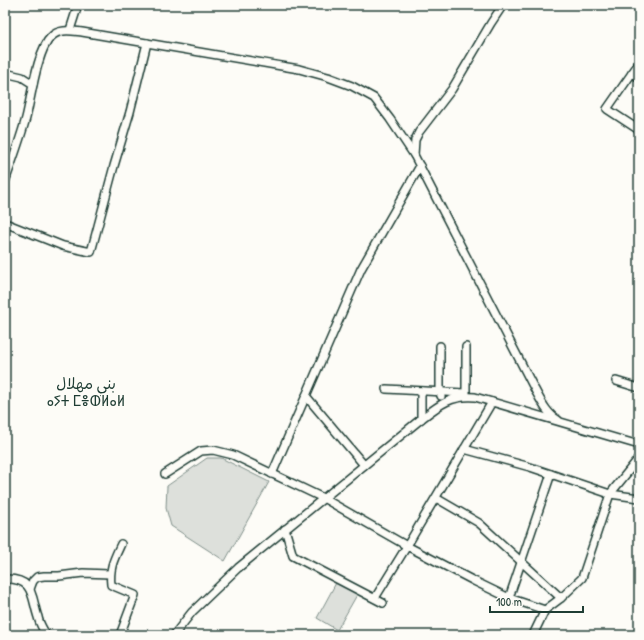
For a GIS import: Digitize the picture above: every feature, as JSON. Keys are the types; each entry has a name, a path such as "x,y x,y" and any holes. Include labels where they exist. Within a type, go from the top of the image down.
{"street":[{"path":"70,30 78,5"},
{"path":"414,155 415,140 419,132 452,89 503,5"},
{"path":"5,182 26,118 33,84 46,43 51,37 62,31 70,30 299,69 352,86 374,98 402,136 420,166 535,390 546,409 554,418 568,425"},
{"path":"5,223 63,246 91,252 130,112 147,43"},
{"path":"639,63 607,109 639,130"},
{"path":"5,73 22,77 33,84"},
{"path":"632,73 639,78"},
{"path":"402,136 411,136 419,132"},
{"path":"272,474 361,269 420,166"},
{"path":"440,346 440,392 443,402"},
{"path":"466,347 466,395"},
{"path":"616,381 639,388"},
{"path":"386,389 466,395 639,445"},
{"path":"421,391 421,419"},
{"path":"174,635 192,612 238,568 285,529 443,402 466,395"},
{"path":"306,396 364,465"},
{"path":"375,598 492,402"},
{"path":"543,418 546,409"},
{"path":"464,449 530,467 610,494 639,498"},
{"path":"165,474 201,451 213,450 232,455 323,498 407,546 474,581 509,598 545,610"},
{"path":"533,635 545,610 561,598 582,578 610,494 639,458"},
{"path":"509,598 552,474"},
{"path":"436,498 480,523 561,598"},
{"path":"285,529 293,556 383,603"},
{"path":"120,635 134,595 111,585 109,574 113,560 121,544"},
{"path":"30,589 33,581 37,577 83,573 109,574"},
{"path":"5,579 14,578 22,582 30,589 34,597 38,618 46,635"}],"shaded area":[{"path":"207,458 221,458 269,482 225,561 171,526 166,508 167,486"},
{"path":"337,581 358,593 337,630 317,618"}],"district":[{"name":"بني مهلال ⴰⵢⵜ ⵎⴻⵀⵍⴰⵍ","path":"86,392"}]}
